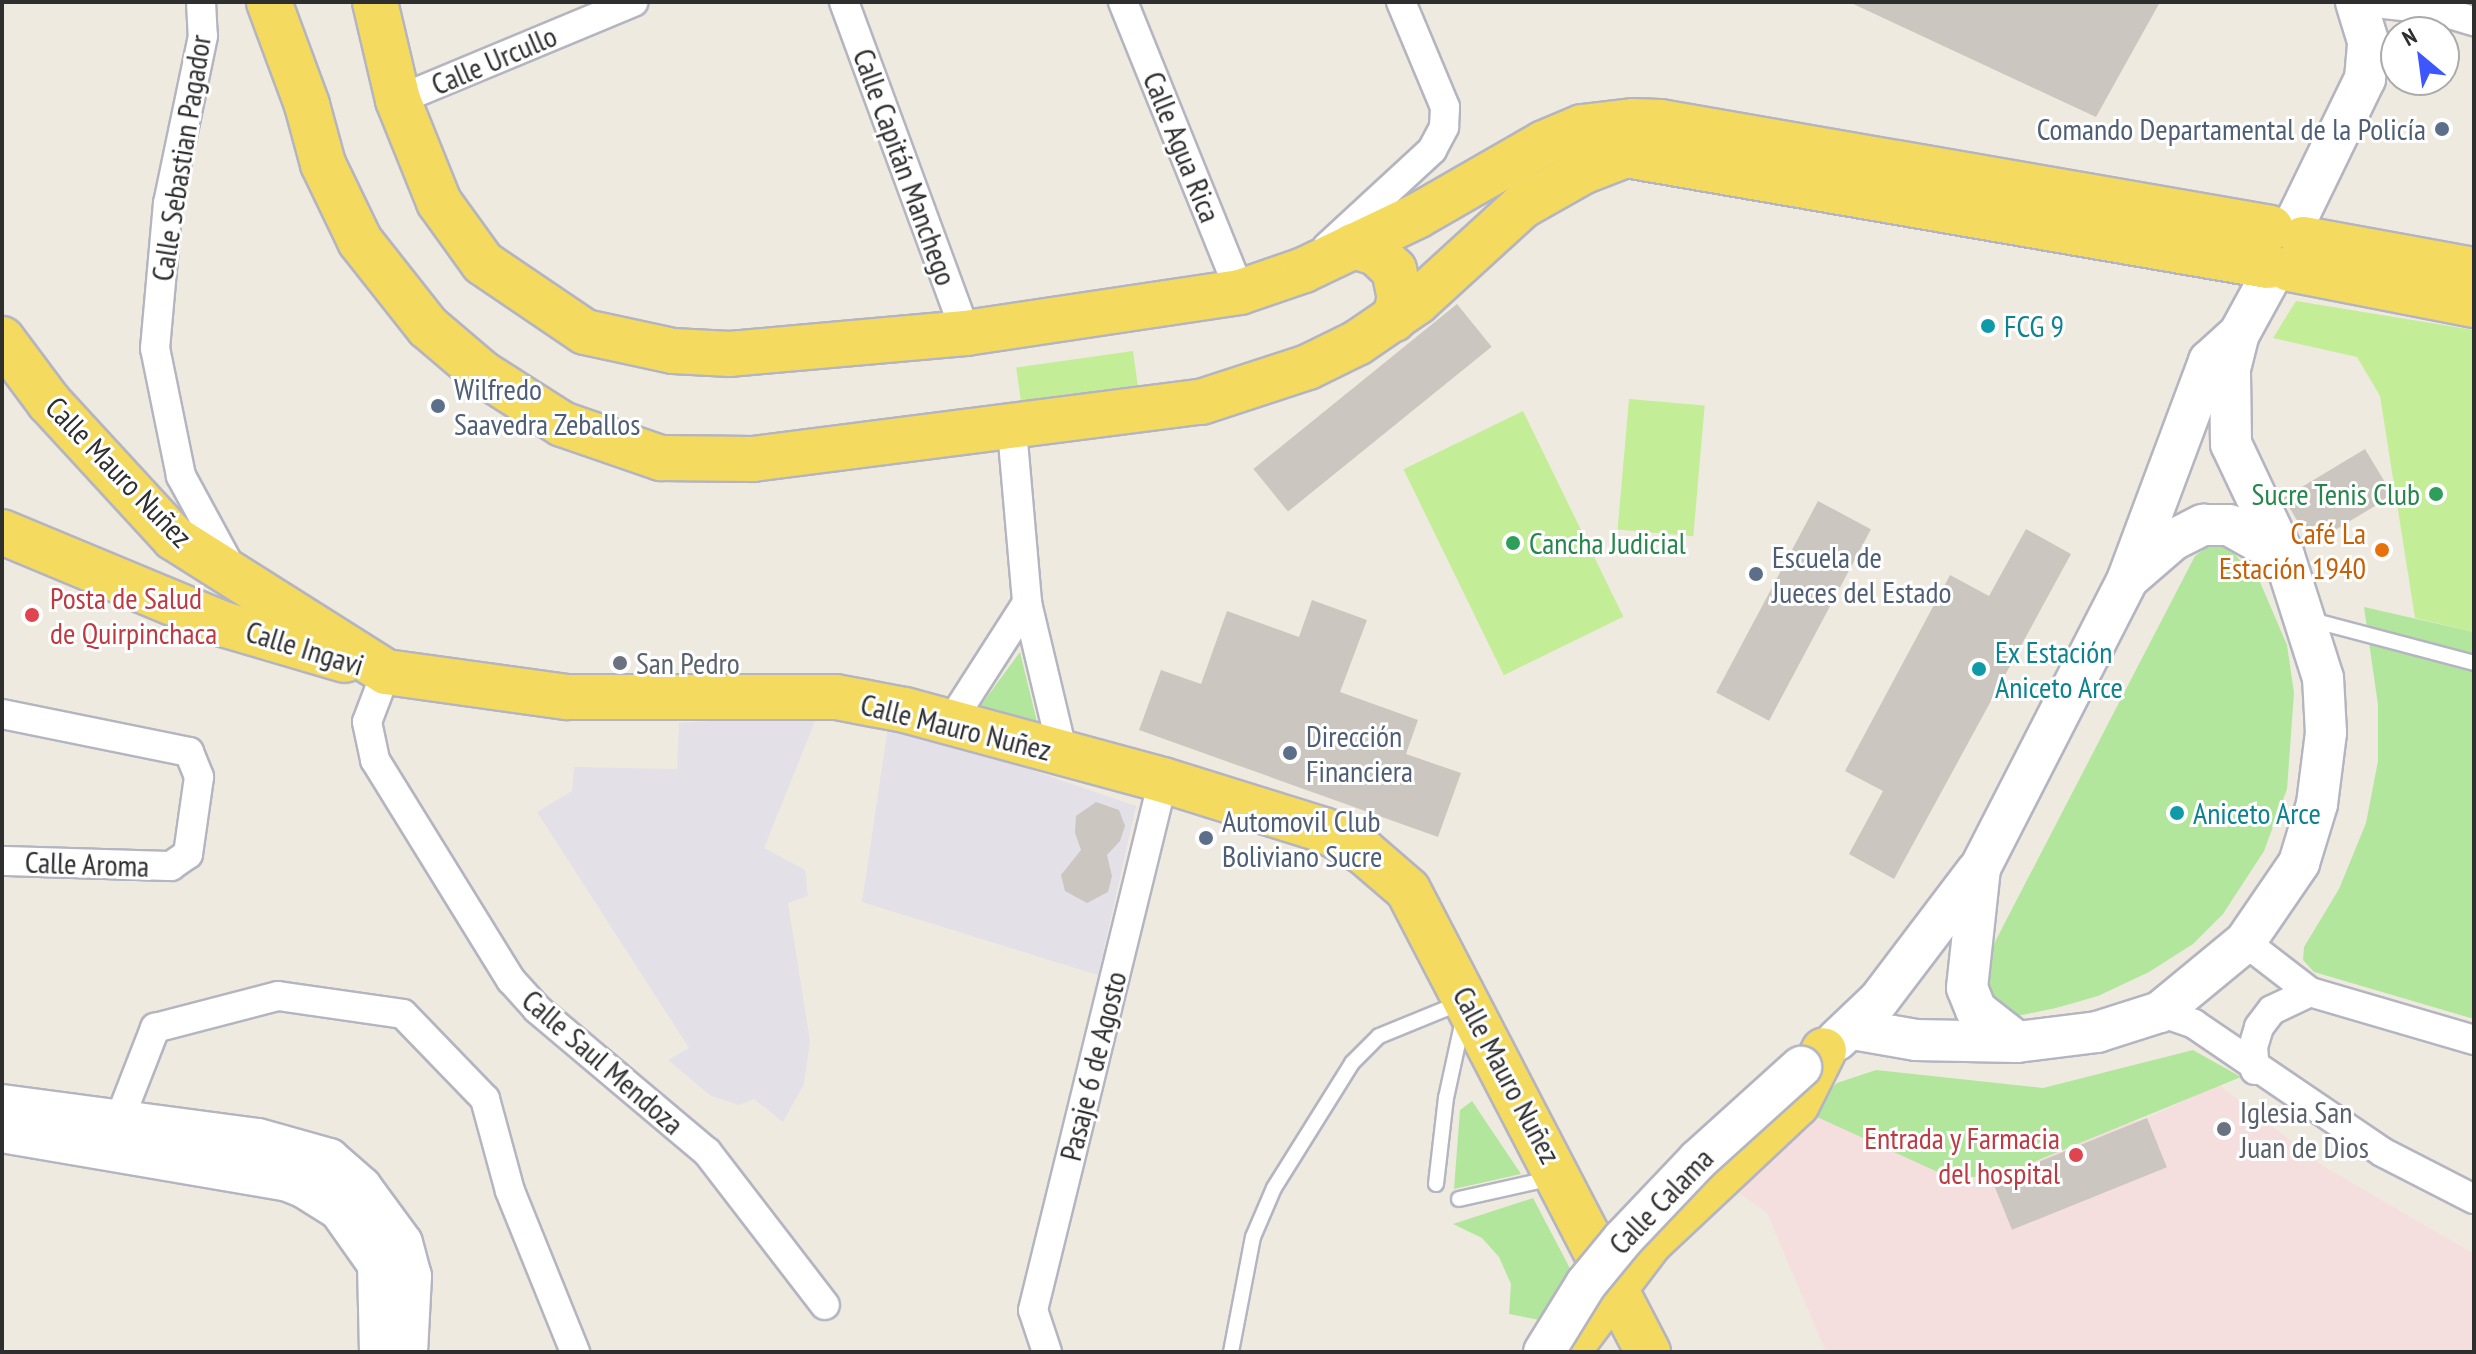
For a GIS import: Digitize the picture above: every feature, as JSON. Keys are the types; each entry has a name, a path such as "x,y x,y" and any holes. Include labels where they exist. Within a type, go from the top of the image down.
{"main road":[{"path":"269,2 307,105 323,164 360,241 428,327 482,373 562,424 661,458 753,459 1012,430 1201,402 1308,367 1394,319 1522,206 1582,172 1658,139"},
{"path":"375,2 398,100 439,202 483,263 585,332 673,351 730,354 966,333 1240,292 1304,270 1582,127 2283,250 2474,270"},
{"path":"1567,1352 1649,1243 1797,1104 1826,1049 1916,1040 2017,1042 2097,1032 2160,1012 2245,942 2299,863 2317,804 2325,706 2306,618 2284,556 2231,444 2230,369 2239,334 2365,79 2368,41 2356,2"},
{"path":"1456,194 1448,232 1466,244 1484,240"},
{"path":"1386,229 1400,282 1394,319"},
{"path":"2283,250 2474,305"},
{"path":"2017,1042 1976,1010 1967,988 1980,868 2128,579 2202,375 2209,361 2239,334"},
{"name":"Calle Mauro Nuñez","path":"2,339 49,402 174,538 240,585 301,615 386,672 567,697 836,697 950,723 1163,780 1324,830 1364,852 1408,890 1569,1194 1648,1352"},
{"path":"2128,579 2173,540 2203,525 2229,525 2284,556"},
{"name":"Calle Ingavi","path":"4,538 223,624 386,672"},
{"name":"Calle Calama","path":"1544,1352 1586,1284 1623,1239 1698,1160 1826,1049 1980,868"},
{"path":"2,1105 120,1118 258,1139 329,1159 361,1187 402,1243 411,1276 407,1352"},
{"path":"2,1132 288,1181 305,1188 339,1209 378,1264 384,1319 380,1352"}],"street":[{"name":"Calle Sebastian Pagador","path":"201,2 203,36 168,203 155,348 181,476 240,585"},
{"name":"Calle Urcullo","path":"398,100 633,2"},
{"name":"Calle Capitán Manchego","path":"844,2 966,333"},
{"name":"Calle Agua Rica","path":"1123,2 1240,292"},
{"path":"1304,270 1386,229 1444,127 1445,107 1401,2"},
{"path":"2366,2 2437,10 2474,21"},
{"path":"1012,430 1027,603 1063,754"},
{"path":"950,723 1027,603"},
{"name":"Calle Saul Mendoza","path":"386,672 367,722 375,760 511,980 537,1009 707,1152 825,1305"},
{"name":"Calle Aroma","path":"2,714 189,752 199,777 188,854 171,866 2,861"},
{"name":"Pasaje 6 de Agosto","path":"1047,1352 1033,1310 1163,780"},
{"path":"2245,942 2310,992 2474,1040"},
{"path":"2255,1070 2253,1047 2259,1027 2272,1010 2310,992"},
{"path":"120,1118 155,1028 278,996 403,1014 485,1099 510,1191 575,1352"},
{"path":"2160,1012 2194,1024 2255,1070 2382,1152 2474,1199"}],"lane":[{"path":"2306,618 2474,663"},
{"path":"1436,1184 1446,1098 1467,1000"},
{"path":"1231,1352 1253,1237 1274,1188 1352,1063 1379,1036 1467,1000"},
{"path":"1459,1199 1569,1194"}],"shaded area":[{"path":"818,714 764,848 805,870 808,896 788,903 810,1041 804,1084 783,1122 754,1099 739,1105 711,1096 668,1060 689,1048 537,812 572,791 574,767 677,769 679,723"},
{"path":"889,721 1136,806 1098,975 862,902"},
{"path":"2219,1085 2323,1166 2474,1254 2474,1352 1826,1352 1767,1213 1727,1184 1806,1112 1940,1172 2147,1118"}],"green space":[{"name":"Sucre Tenis Club","path":"2296,301 2474,330 2474,632 2415,618 2380,396 2357,357 2273,338"},
{"path":"1133,351 1139,395 1022,411 1016,367"},
{"path":"1629,399 1705,406 1693,536 1618,530"},
{"name":"Cancha Judicial","path":"1523,411 1623,617 1504,675 1403,469"},
{"path":"2227,546 2260,582 2287,645 2294,693 2287,789 2264,851 2223,914 2193,944 2149,972 2098,996 2056,1008 2017,1016 1995,1006 1983,965 2195,556 2207,547"},
{"path":"2364,607 2474,632 2474,1019 2314,972 2303,960 2304,947 2339,889 2366,823 2378,761 2378,705"},
{"path":"1020,652 1038,726 978,709"},
{"path":"2193,1050 2241,1077 1992,1179 1940,1173 1806,1112 1837,1083 1876,1070 2043,1088"},
{"path":"1472,1101 1521,1174 1454,1189 1460,1110"},
{"path":"1533,1198 1573,1274 1545,1321 1509,1314 1511,1284 1499,1257 1482,1238 1453,1224"}],"building":[{"path":"1849,2 2160,2 2096,117"},
{"path":"1457,304 1492,347 1288,512 1253,469"},
{"path":"2365,449 2393,495 2311,544 2284,498"},
{"path":"1818,501 1871,529 1769,721 1716,693"},
{"name":"Ex Estación Aniceto Arce","path":"2026,529 2071,554 1894,879 1849,854 1883,791 1845,771 1950,575 1989,596"},
{"path":"1312,600 1367,620 1340,692 1418,720 1406,754 1461,773 1438,837 1139,730 1161,670 1201,684 1227,611 1299,637"},
{"path":"1096,802 1119,810 1125,826 1120,841 1107,855 1112,876 1108,892 1087,903 1065,891 1061,875 1081,850 1075,833 1076,816"},
{"path":"2147,1118 2167,1167 2012,1230 1992,1181"}],"place":[{"name":"Comando Departamental de la Policía","path":"2442,129"},
{"name":"FCG 9","path":"1988,326"},
{"name":"Wilfredo Saavedra Zeballos","path":"438,406"},
{"name":"Sucre Tenis Club","path":"2436,494"},
{"name":"Cancha Judicial","path":"1513,543"},
{"name":"Café La Estación 1940","path":"2382,550"},
{"name":"Escuela de Jueces del Estado","path":"1756,574"},
{"name":"Posta de Salud de Quirpinchaca","path":"32,615"},
{"name":"San Pedro","path":"620,663"},
{"name":"Ex Estación Aniceto Arce","path":"1979,669"},
{"name":"Dirección Financiera","path":"1290,753"},
{"name":"Aniceto Arce","path":"2177,813"},
{"name":"Automovil Club Boliviano Sucre","path":"1206,838"},
{"name":"Iglesia San Juan de Dios","path":"2224,1129"},
{"name":"Entrada y Farmacia del hospital","path":"2076,1155"}]}
